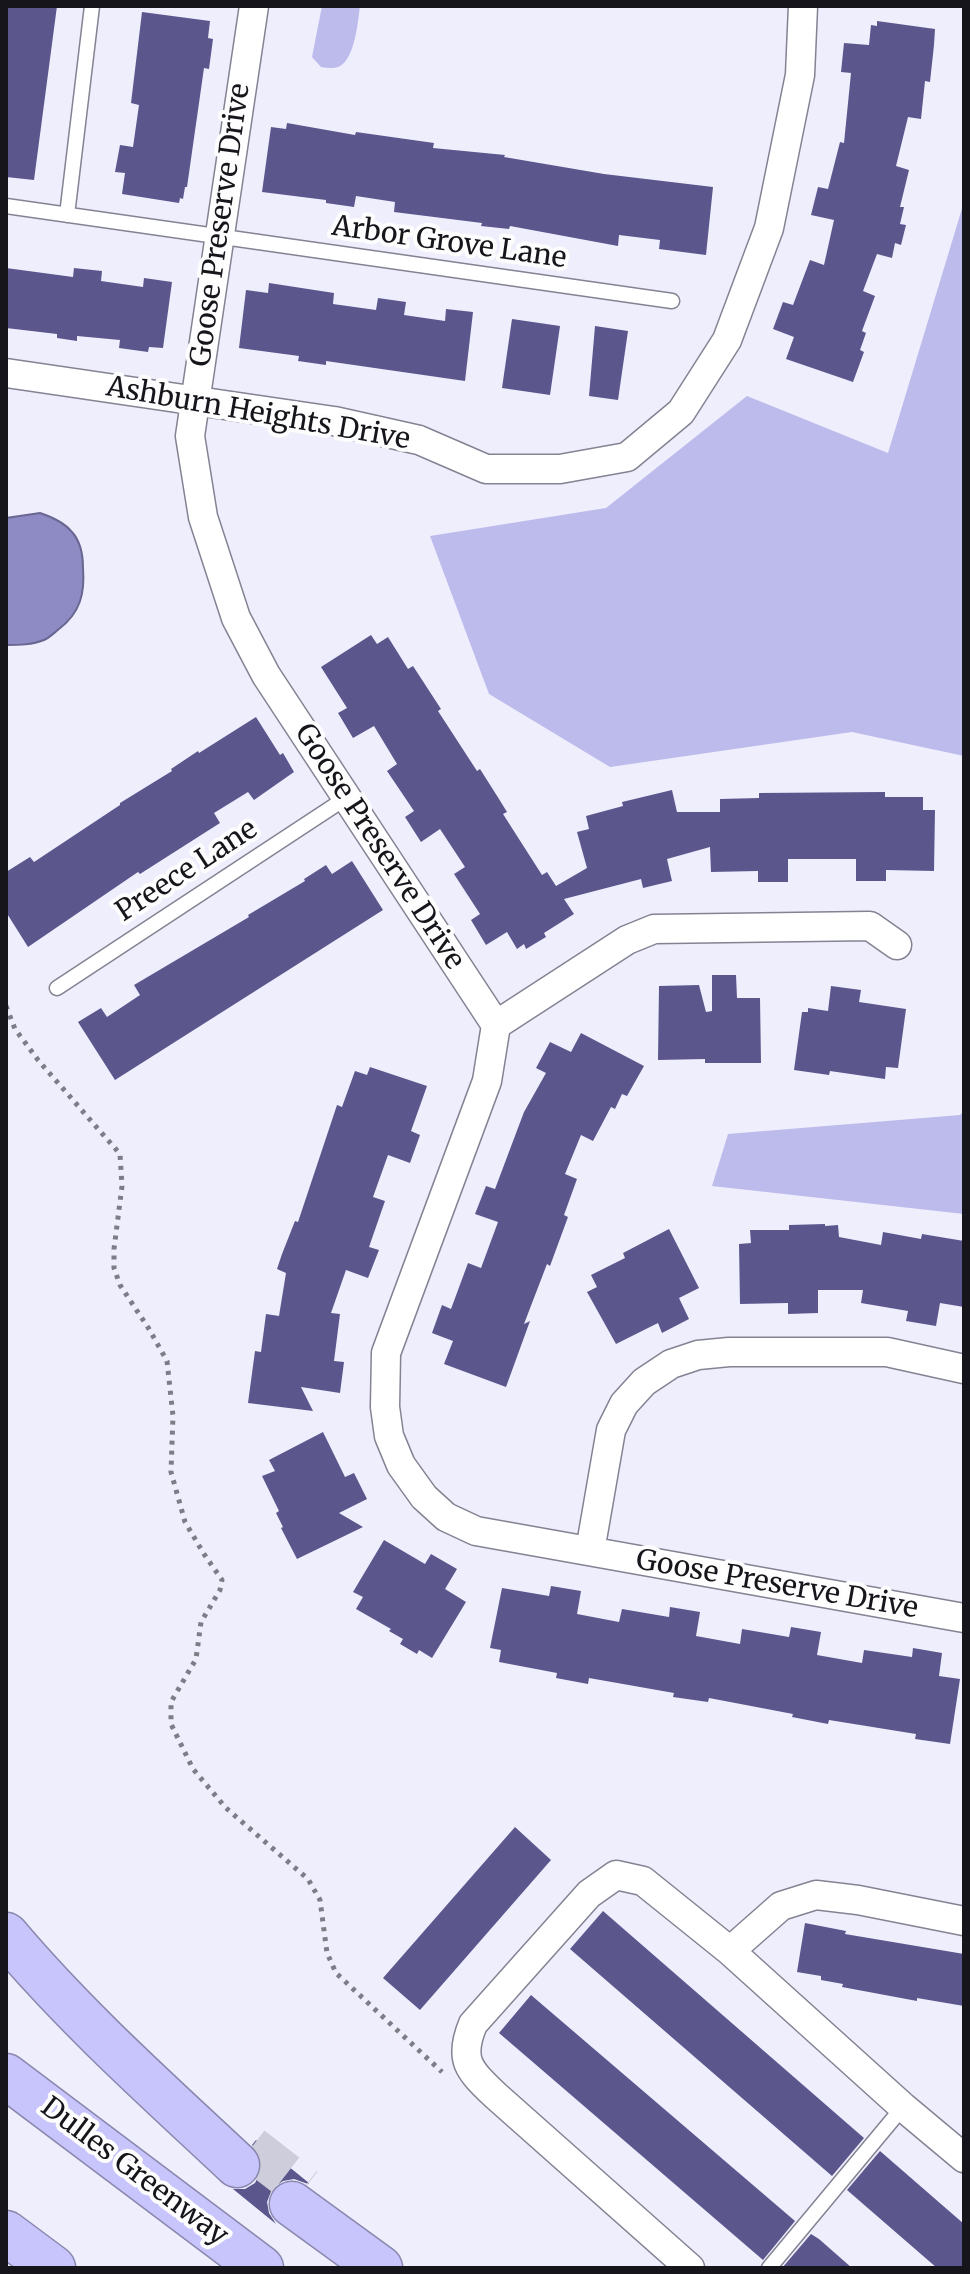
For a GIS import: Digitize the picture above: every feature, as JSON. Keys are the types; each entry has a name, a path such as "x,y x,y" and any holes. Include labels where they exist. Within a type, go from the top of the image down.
{"highway":[{"path":"6,1935 34,1969 177,2108 244,2156"},
{"name":"Dulles Greenway","path":"6,2076 261,2268"},
{"path":"298,2196 365,2258"},
{"path":"6,2233 53,2268"}],"street":[{"name":"Goose Preserve Drive","path":"254,6 190,436 203,517 236,618 266,675 496,1025 487,1081 386,1353 385,1407 389,1436 401,1465 424,1497 446,1517 476,1531 964,1618"},
{"name":"Ashburn Heights Drive","path":"6,373 334,421 419,440 486,469 560,469 627,457 681,412 727,340 769,228 800,75 803,6"},
{"path":"496,1025 627,940 654,929 870,926 897,945"},
{"path":"590,1551 611,1430 624,1404 644,1382 671,1364 698,1355 729,1352 887,1352 964,1369"},
{"path":"690,2268 479,2079 469,2068 465,2047 473,2024 589,1894 616,1875 643,1881 730,1951 964,2158"},
{"path":"730,1951 781,1906 816,1895 964,1921"}],"lane":[{"path":"67,215 92,6"},
{"name":"Arbor Grove Lane","path":"6,206 672,301"},
{"name":"Preece Lane","path":"57,988 346,798"},
{"path":"769,2268 903,2107"}],"path":[{"path":"6,1006 15,1029 38,1060 120,1154 122,1186 114,1268 120,1285 167,1361 173,1416 171,1472 185,1522 222,1580 220,1590 201,1622 196,1659 171,1702 171,1724 193,1769 226,1808 308,1879 320,1900 327,1953 336,1973 444,2074"}],"shaded area":[{"path":"322,6 360,6 349,55 336,68 321,67 312,57"},
{"path":"964,202 964,756 852,732 610,767 489,694 430,536 606,508 747,396 888,453"},
{"path":"40,513 65,525 78,540 83,559 82,595 72,616 48,638 30,644 6,645 6,518"},
{"path":"964,1111 964,1214 712,1186 728,1134 960,1115"}],"building":[{"path":"6,6 57,6 34,180 6,177"},
{"path":"142,12 210,21 208,38 213,39 209,69 204,68 187,187 179,203 122,194 125,173 115,172 120,145 133,147 139,105 131,103"},
{"path":"877,21 935,29 934,45 930,82 925,81 921,119 908,117 896,166 909,170 900,207 904,207 900,224 906,225 901,245 895,243 892,258 877,254 863,291 875,296 862,331 866,333 860,350 864,352 853,382 786,359 794,337 773,329 783,302 793,305 810,260 824,265 834,220 811,215 818,187 828,189 840,142 844,143 851,73 841,72 844,43 869,45 871,25 877,26"},
{"path":"287,123 355,135 356,132 434,143 433,148 505,155 604,174 713,187 706,255 659,249 660,240 619,235 618,246 510,226 509,229 481,226 482,223 394,212 395,202 356,196 354,207 326,203 326,200 262,192 271,127 286,129"},
{"path":"6,268 73,277 74,268 102,271 101,281 143,287 144,278 172,282 163,348 149,347 148,352 119,348 120,340 77,336 77,341 57,338 57,334 6,328"},
{"path":"269,283 334,293 333,304 376,310 378,298 406,302 404,315 445,321 446,309 473,312 465,381 326,361 326,365 298,361 299,356 239,348 246,290 268,293"},
{"path":"512,319 560,326 550,395 502,388"},
{"path":"595,326 628,331 618,400 589,396"},
{"path":"371,635 377,644 388,637 408,669 413,666 441,709 438,711 499,799 507,812 503,814 542,875 547,872 556,886 587,868 577,832 589,829 586,816 623,806 622,802 672,790 677,812 720,812 720,799 759,798 759,793 885,792 885,797 923,797 923,810 935,810 934,871 886,870 886,881 856,881 856,859 788,859 788,882 758,882 758,871 711,872 710,847 667,859 672,881 643,888 641,879 564,899 574,914 526,949 524,944 517,949 507,932 486,945 471,920 480,914 454,874 465,867 440,829 421,842 405,817 414,811 387,771 397,764 374,726 353,738 338,713 347,708 321,667"},
{"path":"256,717 294,772 254,800 248,792 214,813 220,823 140,874 138,872 28,947 6,912 6,872 30,857 34,862 198,751"},
{"path":"352,861 383,910 115,1080 78,1022 101,1008 107,1017 140,995 134,985 249,917 326,865 332,874"},
{"path":"712,975 736,975 737,998 760,998 761,1063 658,1060 659,986 699,985 706,1012 712,1011"},
{"path":"831,986 861,990 859,1002 906,1009 898,1068 886,1067 885,1079 830,1071 829,1075 794,1070 802,1012 808,1012 808,1008 828,1011"},
{"path":"581,1033 644,1066 627,1096 622,1094 615,1109 611,1107 593,1141 581,1135 565,1174 577,1179 564,1215 568,1217 524,1324 530,1321 506,1387 444,1364 453,1341 432,1333 442,1305 451,1309 468,1263 481,1268 498,1222 475,1214 486,1186 495,1189 524,1112 546,1073 536,1068 550,1042 571,1052"},
{"path":"370,1067 427,1086 411,1131 420,1135 410,1163 388,1155 373,1197 385,1201 369,1247 379,1250 368,1278 346,1270 331,1313 340,1314 334,1361 344,1362 340,1393 301,1387 313,1411 248,1403 255,1351 261,1352 266,1314 279,1316 286,1273 277,1269 282,1254 295,1221 298,1222 337,1105 342,1107 355,1071 367,1075"},
{"path":"789,1225 838,1225 839,1237 881,1245 883,1232 921,1239 922,1234 964,1241 964,1307 940,1303 936,1326 906,1321 908,1311 861,1303 863,1290 818,1290 818,1313 788,1314 788,1303 740,1304 739,1244 751,1243 750,1230 789,1230"},
{"path":"669,1229 699,1288 679,1298 689,1319 662,1333 658,1323 616,1344 587,1292 597,1287 591,1275 625,1258 623,1253"},
{"path":"323,1432 345,1477 354,1473 367,1499 339,1513 363,1527 297,1559 281,1528 276,1513 279,1511 262,1476 275,1471 269,1460"},
{"path":"384,1540 425,1564 431,1554 457,1569 445,1589 466,1602 432,1658 400,1644 403,1639 389,1631 391,1629 356,1609 363,1597 353,1592"},
{"path":"551,1586 581,1591 577,1614 619,1622 622,1609 669,1617 670,1607 700,1612 696,1636 740,1644 742,1629 789,1637 791,1627 821,1632 817,1655 862,1663 864,1650 912,1657 913,1648 942,1653 939,1676 960,1679 950,1744 915,1739 916,1734 829,1720 828,1724 792,1717 793,1714 709,1698 708,1702 673,1697 674,1693 589,1678 588,1684 556,1678 557,1673 499,1662 501,1650 490,1648 502,1588 549,1596"},
{"path":"515,1827 551,1860 420,2010 383,1978"},
{"path":"603,1911 864,2138 832,2176 570,1949"},
{"path":"805,1923 846,1931 845,1934 964,1954 964,2006 842,1987 843,1984 821,1980 821,1976 797,1972"},
{"path":"531,1995 795,2221 763,2260 499,2033"},
{"path":"256,2140 309,2183 294,2179 283,2181 272,2189 267,2202 276,2224 233,2189 245,2189 255,2183 261,2171 261,2157 252,2145"},
{"path":"880,2151 964,2224 964,2268 937,2268 847,2190"},
{"path":"811,2234 819,2239 852,2268 782,2268"}],"tunnel":[{"path":"251,2148 304,2189"}]}
